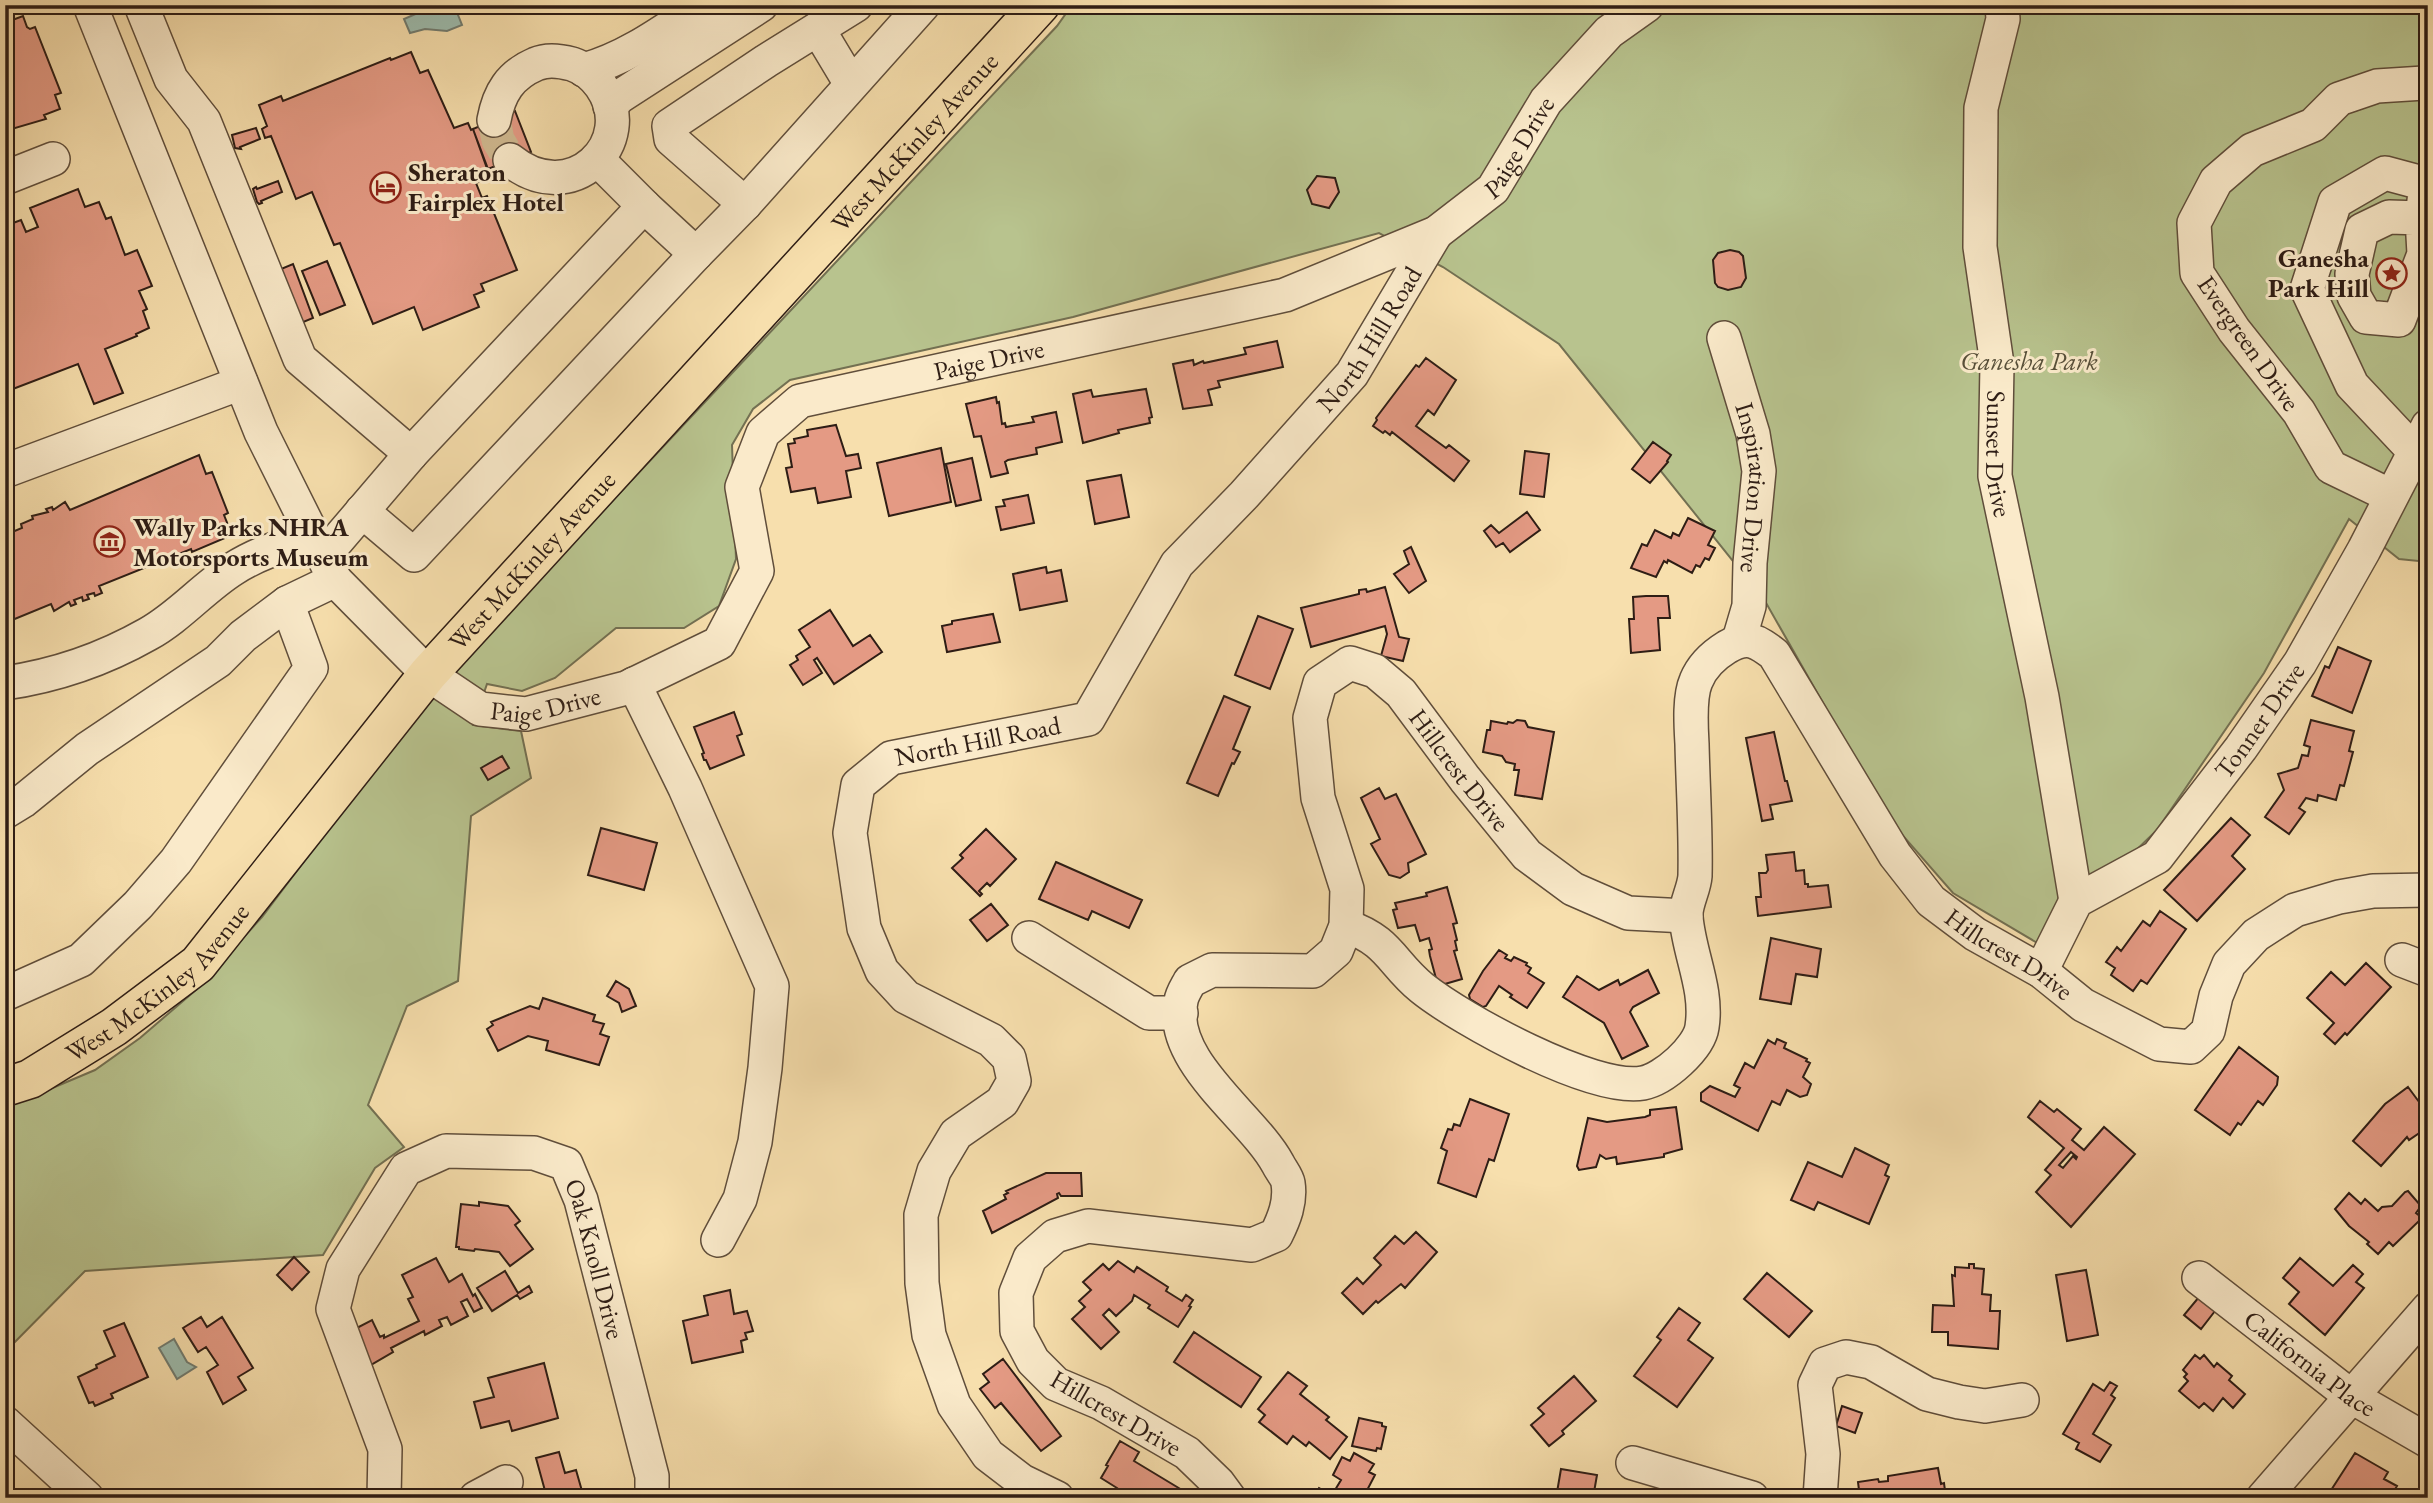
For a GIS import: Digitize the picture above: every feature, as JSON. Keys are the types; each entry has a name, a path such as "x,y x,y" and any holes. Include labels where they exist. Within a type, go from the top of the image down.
{"main road":[{"name":"West McKinley Avenue","path":"5,1087 30,1079 114,1027 198,964 428,674 1040,5"}],"street":[{"name":"Paige Drive","path":"90,5 261,432 324,558 428,674 480,709 526,714 634,684 719,643 757,571 742,487 763,433 800,401 1285,295 1436,233 1493,188 1546,101 1609,32 1647,5"},
{"path":"141,5 171,79 204,121 300,359 411,454"},
{"path":"584,70 605,64 634,49 703,5"},
{"path":"610,106 619,97 761,5"},
{"path":"745,204 671,139 669,125 856,5"},
{"path":"362,511 414,555 745,204 923,5"},
{"name":"Sunset Drive","path":"2002,5 2003,19 1981,108 1980,247 1997,363 1995,477 2042,697 2076,901"},
{"path":"818,29 852,84"},
{"path":"494,120 498,101 507,83 522,70 540,62 560,61 584,70 595,78 607,94 611,131 604,149 593,164 576,174 558,179 539,177 521,169 510,160"},
{"path":"126,96 171,79"},
{"name":"Evergreen Drive","path":"2391,496 2332,467 2299,412 2234,330 2197,273 2194,223 2216,181 2252,150 2313,125 2339,99 2377,86 2424,83 2428,86"},
{"path":"5,178 53,159"},
{"path":"597,159 696,254"},
{"path":"2421,438 2352,385 2306,289 2335,202 2385,173 2426,184 2422,218"},
{"path":"5,812 87,749 218,661 243,636 287,603 411,454 644,206"},
{"name":"North Hill Road","path":"1057,1498 1022,1481 988,1455 954,1405 929,1335 922,1283 921,1215 934,1171 956,1134 1002,1102 1014,1081 1009,1058 991,1040 906,997 882,971 864,928 850,833 858,785 891,758 1088,719 1177,564 1244,495 1352,374 1436,233"},
{"name":"Inspiration Drive","path":"1724,338 1753,434 1759,471 1750,563 1749,606 1738,640"},
{"path":"5,471 241,383"},
{"name":"Tonner Drive","path":"2076,901 2157,857 2241,748 2300,663 2421,438"},
{"path":"5,683 54,673 98,658 148,634 232,570 267,551 324,558"},
{"path":"5,993 81,960 138,905 176,861 311,668 287,603"},
{"path":"1346,926 1366,933 1382,944 1421,988 1510,1043 1611,1082 1643,1083 1666,1073 1686,1054 1702,1030 1703,1004 1686,916 1695,880 1691,717 1696,681 1712,656 1738,640"},
{"name":"Hillcrest Drive","path":"1738,640 1758,641 1774,654 1895,855 1931,901 1975,934 2041,971 2083,1004 2159,1044 2191,1046 2208,1031 2216,996 2229,964 2256,935 2295,910 2339,897 2373,891 2428,890"},
{"name":"Hillcrest Drive","path":"1229,1498 1218,1483 1187,1453 1101,1403 1056,1384 1034,1361 1017,1331 1016,1293 1030,1258 1055,1236 1088,1226 1252,1245 1276,1235 1287,1214 1288,1182 1269,1148 1201,1070 1182,1032 1181,1001 1190,981 1212,970 1313,971 1336,951 1346,926 1347,889 1318,798 1310,718 1320,683 1350,663 1375,671 1401,693 1486,806 1527,855 1573,889 1628,913 1686,916"},
{"path":"634,684 685,788 772,986 755,1142 740,1199 718,1240"},
{"path":"2041,971 2076,901"},
{"path":"1029,938 1149,1013 1181,1013"},
{"name":"Oak Knoll Drive","path":"384,1498 384,1449 333,1309 343,1269 405,1169 446,1151 534,1153 566,1164 581,1200 598,1265 652,1476 652,1498"},
{"name":"California Place","path":"2199,1278 2352,1397 2428,1441"},
{"path":"2263,1498 2428,1309"},
{"path":"1820,1498 1823,1454 1815,1385 1825,1364 1846,1357 1871,1362 1927,1394 1959,1402 1984,1406 2022,1400"},
{"path":"5,1423 87,1498"},
{"path":"1633,1463 1752,1498"},
{"path":"477,1498 506,1482"}],"green space":[{"name":"Ganesha Park","path":"1072,5 2428,5 2428,562 2399,559 2349,519 2264,673 2157,830 2039,944 1953,893 1890,821 1765,601 1559,344 1443,267 1379,233 1073,317 790,380 753,409 732,445 736,559 719,606 684,628 616,628 555,678 522,691 487,684 473,725 521,731 531,778 471,816 458,981 407,1006 368,1105 404,1147 375,1168 323,1255 85,1271 5,1352 5,1108 95,1070 140,1038 197,989 262,917 425,701 1057,26"}],"shaded area":[{"path":"436,5 454,5 462,25 447,31 425,29 410,33 404,19"},
{"path":"174,1339 187,1362 196,1367 177,1379 159,1348"}],"building":[{"path":"23,16 27,27 35,27 61,93 55,95 60,109 44,115 46,119 5,131 5,19 7,22"},
{"name":"Sheraton Fairplex Hotel","path":"411,52 420,73 428,70 454,128 468,123 471,130 473,129 490,177 476,183 482,198 487,196 517,270 481,284 484,291 474,295 479,307 423,330 414,307 373,324 340,243 334,245 312,192 296,199 271,136 265,138 262,129 267,126 259,105 281,96 283,101"},
{"path":"515,111 531,152 488,169 473,129"},
{"path":"256,128 260,139 240,147 241,149 235,148 232,135"},
{"path":"1317,176 1335,178 1339,192 1329,208 1312,204 1307,190"},
{"path":"278,181 282,192 259,204 253,189"},
{"path":"78,189 85,207 99,202 106,219 111,217 125,255 137,250 152,286 139,291 147,309 143,311 149,328 105,349 123,393 94,404 78,364 5,392 5,226 21,220 26,232 38,227 30,208"},
{"path":"1730,250 1743,256 1746,278 1741,287 1728,290 1715,283 1713,260 1718,253"},
{"path":"327,261 345,305 320,315 302,271"},
{"path":"293,264 313,318 301,323 281,269"},
{"path":"1277,341 1283,367 1218,381 1220,387 1208,390 1212,405 1183,409 1173,364 1193,360 1194,365 1246,354 1244,348"},
{"path":"1426,358 1456,380 1434,415 1428,410 1416,426 1446,448 1449,445 1469,461 1454,481 1392,432 1390,435 1385,431 1383,433 1373,426 1376,418 1416,365 1419,367"},
{"path":"1146,389 1152,417 1149,418 1150,423 1118,430 1119,433 1083,443 1073,394 1091,390 1093,397"},
{"path":"996,397 1002,424 1005,423 1006,427 1034,422 1032,417 1056,412 1062,442 1036,448 1037,454 1008,460 1005,462 1008,473 991,477 981,436 974,437 966,404"},
{"path":"836,425 846,456 858,454 861,468 846,471 851,497 818,503 815,488 791,492 786,468 792,467 788,444 795,443 794,439 808,436 807,430"},
{"path":"1653,442 1671,455 1650,483 1632,469"},
{"path":"941,448 951,502 889,516 877,463"},
{"path":"1525,451 1549,454 1544,497 1520,494"},
{"name":"Wally Parks NHRA Motorsports Museum","path":"199,455 206,474 212,472 228,513 224,515 232,535 99,586 102,593 87,595 89,599 83,601 82,597 74,600 76,604 71,606 69,602 54,611 51,604 5,623 5,535 22,528 21,524 33,519 32,516 48,512 46,509 52,507 53,510 65,502 70,510"},
{"path":"972,458 981,500 956,506 946,464"},
{"path":"1121,475 1129,517 1095,524 1087,481"},
{"path":"1028,495 1034,523 1001,530 996,507 1005,506 1003,500"},
{"path":"1527,512 1540,530 1510,552 1503,543 1496,547 1484,531 1491,525 1499,533"},
{"path":"1688,518 1715,531 1708,545 1715,548 1709,560 1705,558 1700,567 1696,565 1692,573 1668,560 1667,563 1664,561 1656,577 1631,568 1642,544 1647,546 1655,530 1671,538 1673,533 1679,536"},
{"path":"1411,547 1426,581 1409,593 1394,574 1409,564 1404,551"},
{"path":"1046,567 1047,573 1061,570 1067,601 1020,610 1013,574"},
{"path":"1385,587 1399,637 1409,639 1403,661 1381,656 1387,634 1385,626 1311,647 1301,608 1359,594 1359,590 1366,589 1367,592"},
{"path":"1668,596 1670,618 1658,618 1660,650 1631,653 1629,619 1634,619 1633,597"},
{"path":"830,610 853,646 870,635 882,652 834,684 817,658 814,660 822,673 803,685 790,665 798,660 796,656 810,647 799,630"},
{"path":"993,614 1000,642 947,652 942,626 952,624 952,621"},
{"path":"1258,616 1293,629 1270,689 1235,675"},
{"path":"2338,647 2371,661 2352,713 2312,696 2325,666 2329,668"},
{"path":"1224,696 1250,707 1233,749 1240,752 1234,764 1232,763 1218,796 1187,783"},
{"path":"734,712 742,734 737,736 744,755 710,769 704,760 694,727"},
{"path":"1517,720 1525,721 1528,727 1554,732 1542,799 1515,795 1519,770 1514,770 1515,764 1506,762 1502,756 1483,752 1491,721 1507,724"},
{"path":"2311,720 2354,731 2349,751 2353,752 2344,786 2340,785 2336,800 2318,795 2317,801 2306,798 2299,808 2305,812 2289,834 2265,817 2284,790 2278,774 2298,768 2302,755 2308,756 2310,747 2304,745"},
{"path":"1774,732 1792,801 1770,805 1773,819 1762,821 1746,738"},
{"path":"502,756 509,768 488,780 481,768"},
{"path":"1379,788 1385,799 1396,794 1426,854 1408,863 1409,872 1400,878 1389,875 1371,844 1380,839 1361,798"},
{"path":"2231,818 2250,835 2232,856 2245,869 2197,921 2164,890"},
{"path":"601,828 657,843 644,890 588,875"},
{"path":"986,829 1016,859 990,886 987,883 979,891 982,894 980,896 952,868 963,858 960,855"},
{"path":"1794,852 1796,871 1804,870 1805,884 1808,884 1808,887 1828,885 1831,907 1758,916 1756,897 1761,897 1759,873 1766,873 1768,870 1766,855"},
{"path":"1056,862 1142,900 1129,928 1092,911 1088,920 1039,899"},
{"path":"1447,887 1457,923 1453,924 1457,940 1457,950 1454,951 1462,979 1438,986 1430,956 1429,950 1432,949 1429,938 1420,941 1415,925 1398,928 1393,910 1397,909 1395,903 1427,896 1426,893"},
{"path":"991,904 1008,925 987,941 970,920"},
{"path":"2160,911 2186,929 2147,984 2141,980 2133,991 2111,975 2115,968 2106,962 2117,947 2121,951 2143,921 2150,926"},
{"path":"1771,938 1821,949 1817,977 1796,974 1791,1004 1760,999"},
{"path":"1499,950 1511,961 1514,957 1527,963 1531,968 1528,973 1544,983 1527,1008 1499,986 1486,1006 1483,1007 1470,999 1469,995 1483,971"},
{"path":"2366,963 2391,987 2347,1035 2345,1033 2335,1044 2324,1034 2334,1023 2307,998 2331,972 2345,985"},
{"path":"1648,970 1659,993 1633,1007 1630,1012 1648,1046 1622,1059 1604,1023 1563,997 1577,976 1599,990 1618,980 1620,985"},
{"path":"616,981 629,989 636,1006 622,1012 619,1003 607,996"},
{"path":"543,998 595,1015 593,1021 604,1024 600,1034 609,1037 599,1065 546,1050 548,1041 528,1036 498,1051 487,1029 493,1025 491,1022 530,1006 539,1009"},
{"path":"1777,1039 1786,1043 1784,1048 1810,1063 1803,1077 1811,1084 1807,1095 1800,1097 1787,1090 1780,1105 1772,1101 1758,1131 1701,1101 1701,1093 1710,1086 1735,1097 1740,1088 1734,1085 1745,1063 1754,1068 1768,1040 1775,1044"},
{"path":"2239,1047 2278,1077 2277,1085 2263,1105 2258,1101 2241,1125 2238,1123 2230,1135 2195,1110"},
{"path":"2408,1087 2428,1114 2428,1127 2409,1140 2407,1137 2381,1166 2353,1141 2385,1104"},
{"path":"1470,1099 1509,1114 1494,1161 1489,1159 1476,1197 1438,1183 1447,1151 1441,1148 1448,1129 1452,1130 1454,1124 1460,1126"},
{"path":"2040,1101 2054,1112 2057,1109 2081,1129 2072,1140 2084,1150 2104,1127 2135,1154 2071,1227 2036,1192 2051,1175 2045,1170 2064,1148 2028,1117","holes":["2071,1152 2076,1159 2073,1156 2063,1168 2059,1165"]},
{"path":"1676,1107 1682,1149 1664,1154 1664,1157 1617,1164 1616,1157 1606,1159 1600,1155 1596,1167 1579,1170 1577,1166 1588,1118 1607,1122 1645,1117 1650,1115 1650,1110"},
{"path":"1855,1148 1889,1165 1885,1175 1889,1177 1869,1224 1818,1202 1814,1210 1791,1200 1808,1162 1842,1177"},
{"path":"1046,1173 1081,1173 1082,1196 1061,1196 1059,1193 1058,1198 992,1233 983,1211 1006,1199 1006,1191"},
{"path":"2408,1191 2421,1206 2416,1213 2421,1217 2393,1246 2389,1242 2378,1254 2335,1209 2349,1193 2361,1204 2365,1199 2378,1211 2382,1207 2392,1206"},
{"path":"479,1202 508,1206 520,1221 515,1225 533,1249 510,1266 499,1252 456,1247 461,1204 479,1206"},
{"path":"1416,1232 1437,1252 1405,1288 1401,1284 1378,1303 1376,1301 1363,1314 1342,1293 1357,1278 1363,1284 1381,1265 1374,1258 1395,1236 1404,1244"},
{"path":"294,1257 309,1272 292,1290 277,1275"},
{"path":"436,1258 449,1282 462,1274 482,1308 474,1312 467,1299 461,1302 468,1316 451,1325 447,1317 439,1320 442,1326 425,1335 424,1331 391,1348 393,1352 369,1366 351,1331 372,1320 380,1337 384,1335 384,1338 419,1321 408,1299 413,1297 402,1275"},
{"path":"2300,1258 2333,1286 2353,1265 2363,1274 2356,1282 2364,1288 2325,1335 2289,1304 2299,1292 2283,1278"},
{"path":"1118,1261 1134,1272 1137,1267 1168,1287 1166,1291 1182,1301 1186,1295 1193,1300 1178,1327 1148,1308 1150,1305 1134,1295 1132,1301 1116,1316 1109,1309 1103,1315 1119,1332 1101,1349 1072,1319 1085,1307 1079,1301 1091,1290 1083,1282 1103,1264 1109,1270"},
{"path":"1969,1264 1974,1264 1974,1268 1984,1269 1982,1294 1991,1295 1990,1311 2000,1311 1998,1349 1948,1345 1948,1332 1932,1332 1933,1305 1954,1306 1952,1275 1955,1276 1955,1267 1969,1268"},
{"path":"2086,1270 2098,1335 2067,1341 2056,1275"},
{"path":"505,1271 518,1293 529,1286 532,1292 520,1299 517,1295 492,1311 477,1288"},
{"path":"1767,1273 1812,1311 1789,1337 1744,1299"},
{"path":"730,1290 734,1314 747,1311 753,1331 745,1333 747,1339 741,1341 743,1352 692,1363 683,1321 708,1315 704,1296"},
{"path":"2199,1297 2215,1311 2201,1329 2184,1315"},
{"path":"1679,1308 1700,1323 1688,1340 1713,1358 1677,1407 1634,1376 1661,1340 1657,1337"},
{"path":"201,1317 207,1327 222,1317 253,1368 238,1377 246,1390 223,1404 207,1372 218,1365 206,1347 198,1352 183,1328"},
{"path":"124,1323 148,1377 111,1394 113,1398 95,1406 93,1402 89,1403 78,1377 115,1356 104,1331"},
{"path":"1194,1332 1261,1377 1241,1407 1174,1362"},
{"path":"2195,1355 2200,1359 2204,1355 2214,1367 2217,1363 2232,1376 2229,1380 2245,1394 2233,1408 2223,1398 2213,1411 2204,1403 2199,1408 2179,1391 2188,1381 2183,1370"},
{"path":"1003,1359 1061,1436 1041,1451 1001,1403 995,1408 980,1389 989,1382 983,1374"},
{"path":"544,1363 558,1418 512,1431 509,1421 481,1428 474,1402 494,1397 488,1378"},
{"path":"1288,1372 1307,1386 1300,1394 1329,1417 1326,1420 1347,1437 1330,1459 1309,1442 1306,1446 1293,1436 1287,1444 1259,1422 1265,1415 1258,1409"},
{"path":"1574,1376 1596,1401 1549,1446 1531,1425 1544,1414 1538,1408"},
{"path":"2110,1382 2117,1386 2111,1395 2115,1398 2093,1434 2111,1445 2100,1462 2076,1449 2079,1443 2063,1434 2093,1384 2104,1391"},
{"path":"1842,1406 1862,1413 1855,1433 1836,1426"},
{"path":"1359,1418 1382,1423 1382,1426 1386,1427 1381,1449 1377,1448 1376,1451 1352,1446"},
{"path":"1120,1441 1139,1452 1134,1461 1182,1490 1178,1496 1180,1498 1122,1498 1114,1493 1117,1488 1101,1478"},
{"path":"559,1452 565,1473 576,1470 584,1498 547,1498 536,1458"},
{"path":"1354,1453 1374,1464 1369,1472 1375,1475 1363,1498 1314,1498 1319,1488 1332,1495 1341,1480 1333,1475 1342,1457 1350,1461"},
{"path":"2355,1453 2388,1472 2384,1479 2397,1486 2390,1498 2326,1498"},
{"path":"1938,1468 1946,1498 1860,1498 1858,1482 1878,1479 1879,1482 1888,1481 1888,1476"},
{"path":"1561,1469 1597,1475 1593,1498 1556,1498"}],"tunnel":[{"path":"494,120 498,140 510,160"}],"place":[{"name":"Sheraton Fairplex Hotel","path":"385,187"},
{"name":"Ganesha Park Hill","path":"2392,273"},
{"name":"Wally Parks NHRA Motorsports Museum","path":"110,542"}]}
